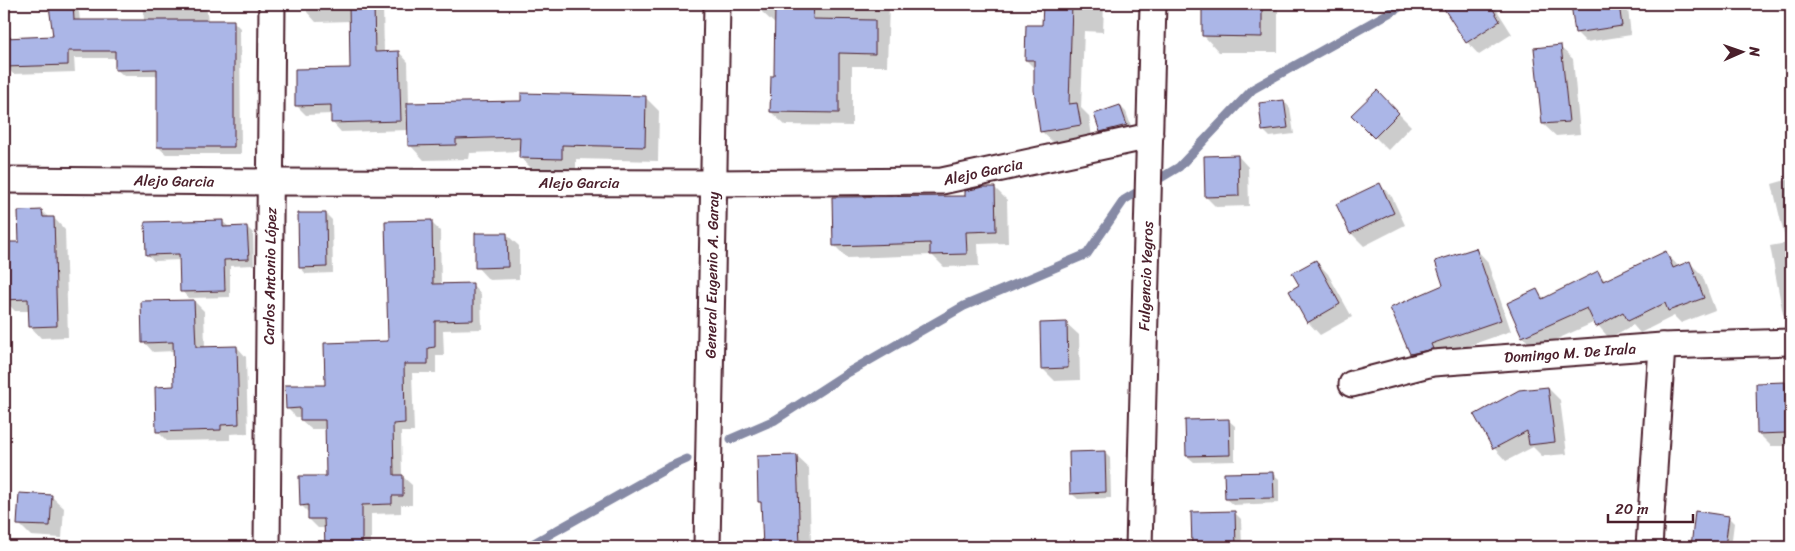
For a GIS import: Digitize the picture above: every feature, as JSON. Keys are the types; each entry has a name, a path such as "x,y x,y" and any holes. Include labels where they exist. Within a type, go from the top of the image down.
{"street":[{"name":"Carlos Antonio López","path":"264,547 271,182 272,4"},
{"name":"General Eugenio A. Garay","path":"707,547 717,4"},
{"name":"Fulgencio Yegros","path":"1139,547 1153,4"},
{"name":"Alejo Garcia","path":"4,180 713,183 942,181 1150,136"},
{"name":"Domingo M. De Irala","path":"1352,384 1433,363 1662,346 1791,342"},
{"path":"1649,547 1662,346"}],"building":[{"path":"73,4 74,20 234,20 234,147 157,147 157,69 115,70 115,51 68,51 68,65 5,67 4,38 53,36 49,6"},
{"path":"349,4 374,4 375,52 399,51 401,121 331,123 331,105 295,106 295,69 350,68"},
{"path":"775,4 814,4 813,19 875,20 875,54 839,53 839,113 770,112 771,76 774,76"},
{"path":"1043,4 1072,4 1069,104 1077,103 1081,125 1040,132 1034,90 1034,60 1025,60 1026,25 1042,25"},
{"path":"1202,4 1262,4 1262,37 1202,36"},
{"path":"1441,4 1490,4 1500,21 1466,43"},
{"path":"1571,4 1619,4 1622,26 1575,33"},
{"path":"1561,45 1569,122 1542,124 1534,48"},
{"path":"1377,90 1399,113 1374,138 1351,115"},
{"path":"521,93 646,96 645,147 562,145 562,159 519,158 520,137 456,139 456,145 408,146 407,103 521,101"},
{"path":"1284,100 1288,128 1262,131 1259,103"},
{"path":"1120,105 1127,125 1100,132 1094,114"},
{"path":"1238,155 1239,196 1205,197 1204,156"},
{"path":"1380,183 1394,213 1350,234 1336,204"},
{"path":"983,187 995,187 996,231 966,232 967,254 930,255 930,243 833,246 832,197 965,196 965,191"},
{"path":"42,210 43,217 54,217 57,326 29,327 28,299 4,300 4,242 19,242 18,211"},
{"path":"298,213 326,213 327,267 299,268"},
{"path":"223,220 223,227 247,226 249,259 224,260 225,291 180,292 179,254 146,255 145,222"},
{"path":"432,220 433,284 473,283 473,320 435,321 435,347 428,348 428,364 404,364 405,423 393,424 394,475 403,475 403,496 392,496 392,504 362,505 362,547 325,547 324,519 308,519 308,505 300,506 299,476 326,476 325,420 300,420 300,408 286,409 285,385 325,385 324,343 388,341 385,221"},
{"path":"475,233 507,233 508,267 475,268"},
{"path":"1476,248 1501,320 1431,344 1433,349 1410,354 1390,308 1443,285 1435,261"},
{"path":"1666,251 1673,268 1690,261 1704,298 1668,311 1665,303 1628,321 1623,312 1596,327 1587,308 1522,337 1507,303 1537,289 1542,299 1598,271 1603,281"},
{"path":"1316,260 1340,304 1307,323 1289,291 1299,285 1292,273"},
{"path":"194,300 196,347 237,346 239,424 221,425 221,430 156,432 155,387 174,386 173,342 142,343 141,301"},
{"path":"1067,322 1068,368 1041,369 1040,323"},
{"path":"1785,382 1786,433 1757,434 1756,383"},
{"path":"1548,387 1555,442 1529,445 1527,431 1493,449 1474,415 1519,390"},
{"path":"1229,419 1230,455 1186,456 1185,420"},
{"path":"1105,451 1106,492 1070,494 1069,452"},
{"path":"797,455 800,547 763,547 761,502 758,502 757,456"},
{"path":"1273,472 1274,498 1225,499 1224,473"},
{"path":"19,493 52,495 50,526 17,525"},
{"path":"1235,511 1236,547 1192,547 1191,512"},
{"path":"1695,511 1729,516 1725,547 1691,547"}],"waterway":[{"path":"731,439 775,420 849,372 964,306 1087,254 1124,200 1179,167 1253,89 1405,4"},
{"path":"527,547 669,467 687,459"}]}
